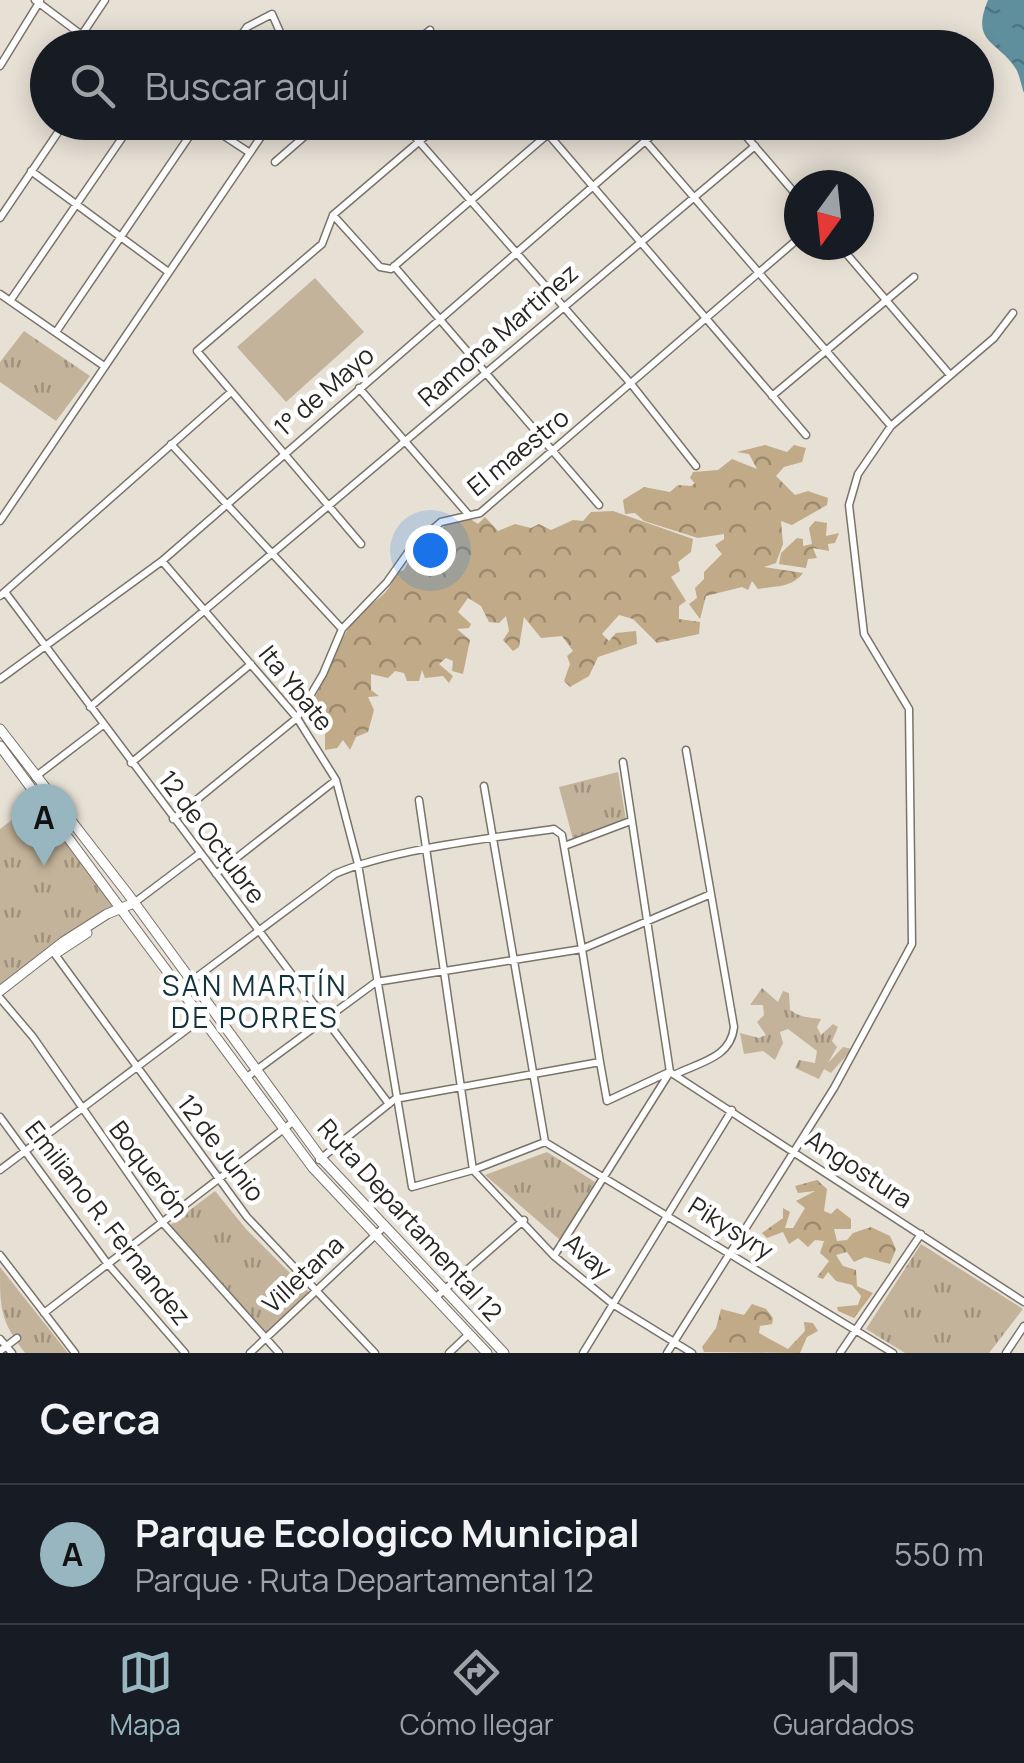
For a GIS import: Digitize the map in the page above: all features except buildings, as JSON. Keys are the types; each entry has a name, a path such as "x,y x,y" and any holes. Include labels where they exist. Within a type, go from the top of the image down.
{"main road":[{"name":"Ruta Departamental 12","path":"0,729 30,781 118,911 186,984 203,1018 321,1158 504,1353"},
{"name":"Ruta Departamental 12","path":"0,746 134,902 312,1168 487,1353"},
{"path":"0,995 42,960 134,902"}],"street":[{"path":"85,30 105,0"},
{"path":"274,0 272,14 279,30"},
{"path":"0,66 38,1 76,30"},
{"path":"244,30 272,14"},
{"path":"0,218 53,140"},
{"path":"10,300 121,140"},
{"path":"56,332 188,140"},
{"path":"230,140 248,151"},
{"path":"0,521 257,140"},
{"path":"275,162 300,140"},
{"path":"417,140 632,385 696,466"},
{"path":"361,544 197,351 322,244 333,215 423,140"},
{"path":"333,215 387,270 541,140"},
{"path":"553,140 806,434"},
{"path":"750,140 784,180"},
{"path":"646,141 891,426"},
{"name":"1° de Mayo","path":"0,679 162,561 646,141"},
{"name":"Ramona Martinez","path":"90,706 694,193 756,146"},
{"path":"31,171 167,271"},
{"name":"El maestro","path":"173,819 296,718 323,674 342,630 387,582 410,548 441,522 480,512 784,251"},
{"path":"852,260 950,374"},
{"path":"394,266 599,506"},
{"path":"772,396 914,277"},
{"path":"0,294 104,366"},
{"path":"668,1353 872,1023 912,944 908,709 864,634 849,517 858,474 891,426 994,338 1013,312"},
{"path":"359,388 468,514"},
{"path":"3,594 230,392"},
{"path":"171,444 274,551 342,630"},
{"name":"Ita Ybate","path":"162,561 296,718 336,780 358,864 392,1102 412,1187 473,1170"},
{"name":"12 de Octubre","path":"3,594 45,644 256,930 392,1102"},
{"path":"132,763 251,664"},
{"path":"30,781 103,725"},
{"path":"186,984 335,874 358,864 554,829 567,845 607,1101 722,1053 732,1041 712,894 686,750"},
{"path":"554,1256 673,1073 628,822 622,762"},
{"path":"216,874 336,780"},
{"path":"419,800 473,1170 546,1142 531,1075 484,786"},
{"path":"567,845 628,822"},
{"path":"134,902 199,854"},
{"path":"251,1074 376,982 444,975 582,950 712,894"},
{"name":"12 de Junio","path":"54,952 247,1217 375,1353"},
{"name":"Boquerón","path":"0,995 162,1222 280,1353"},
{"path":"0,1170 203,1018"},
{"path":"312,1168 392,1102 600,1062"},
{"name":"Angostura","path":"673,1073 1024,1302"},
{"path":"583,1353 732,1110"},
{"name":"Emiliano R. Fernandez","path":"0,1117 107,1263 185,1353"},
{"path":"44,1313 294,1122"},
{"name":"Pikysyry","path":"546,1142 893,1353"},
{"name":"Avay","path":"473,1170 554,1256 614,1304 692,1353"},
{"path":"435,1298 524,1220"},
{"name":"Villetana","path":"250,1353 385,1226"},
{"path":"840,1353 921,1234"},
{"path":"0,1256 75,1353"},
{"path":"1006,1353 1024,1326"},
{"path":"449,1353 469,1334"},
{"path":"4,1347 17,1338"}],"green space":[{"path":"315,278 364,332 286,402 237,347"},
{"path":"24,331 90,376 56,421 0,382 0,362"},
{"path":"765,445 787,452 794,445 806,448 802,462 784,467 776,476 795,495 808,491 828,498 827,505 792,525 781,521 783,544 776,563 764,567 803,573 782,586 758,589 752,581 748,590 742,587 706,596 700,619 689,604 697,598 695,588 704,579 704,572 722,554 715,545 724,539 724,534 698,538 644,521 635,513 625,514 623,500 644,487 670,492 678,485 691,486 695,483 690,478 693,472 718,470 732,459 757,469 749,454 737,452"},
{"path":"613,511 693,539 691,552 678,562 680,571 671,577 686,601 679,606 679,619 700,622 699,634 657,643 633,619 619,615 602,634 609,641 616,633 636,631 637,644 598,657 589,676 570,687 564,681 570,664 567,656 573,651 562,636 541,638 524,617 519,647 513,651 503,640 509,631 506,616 499,623 489,622 481,606 468,598 458,612 471,624 469,628 457,629 470,640 463,674 452,671 453,661 446,658 439,664 453,676 449,683 443,676 425,678 422,670 419,681 407,681 404,673 395,671 388,678 371,674 371,690 379,696 368,697 374,710 368,732 356,737 350,750 343,740 337,748 325,750 325,714 321,710 315,715 307,711 339,644 358,616 388,589 395,573 404,570 413,552 428,546 429,538 438,535 448,521 469,518 478,524 485,517 498,531 515,524 531,528 539,524 551,530 573,520 583,521 591,512"},
{"path":"815,521 827,523 826,536 839,533 835,543 828,544 829,551 813,548 817,558 808,559 806,568 779,564 781,553 797,538 803,539 803,546 812,544 809,528"},
{"path":"618,772 626,820 573,839 559,787"},
{"path":"38,800 117,903 0,998 0,829"},
{"path":"762,988 778,1002 783,991 789,993 790,1010 821,1019 817,1027 821,1035 833,1024 838,1027 832,1041 837,1047 828,1063 843,1047 852,1049 831,1073 824,1069 819,1079 795,1068 799,1060 815,1063 817,1051 788,1029 780,1032 783,1043 775,1060 763,1051 744,1054 740,1033 759,1038 766,1035 757,1022 764,1015 763,1005 750,1005"},
{"path":"547,1152 595,1182 560,1240 485,1175"},
{"path":"817,1180 827,1189 824,1211 831,1214 837,1208 851,1219 851,1229 834,1229 837,1241 871,1227 890,1236 896,1249 890,1264 865,1257 854,1262 847,1252 836,1255 843,1266 856,1270 857,1286 873,1293 854,1318 837,1307 858,1305 861,1296 852,1285 836,1281 828,1272 823,1279 817,1277 829,1261 820,1253 824,1241 815,1240 808,1247 798,1238 789,1244 783,1232 767,1238 762,1233 783,1218 783,1208 790,1212 785,1228 793,1228 805,1208 796,1201 815,1191 798,1193 795,1186"},
{"path":"215,1191 246,1229 309,1292 267,1333 169,1226"},
{"path":"921,1244 1023,1309 989,1353 905,1353 866,1329"},
{"path":"0,1267 68,1353 25,1353 3,1313"},
{"path":"752,1304 766,1309 773,1318 772,1324 760,1326 759,1333 788,1349 805,1331 804,1322 813,1323 818,1331 807,1337 800,1353 704,1352 702,1347 716,1328 721,1309 744,1315"}],"water":[{"path":"988,0 1024,0 1024,93 1016,69 994,46 994,30 983,30"}],"place":[{"name":"Parque Ecologico Municipal","path":"44,866"}],"district":[{"name":"SAN MARTÍN DE PORRES","path":"255,1002"}]}
